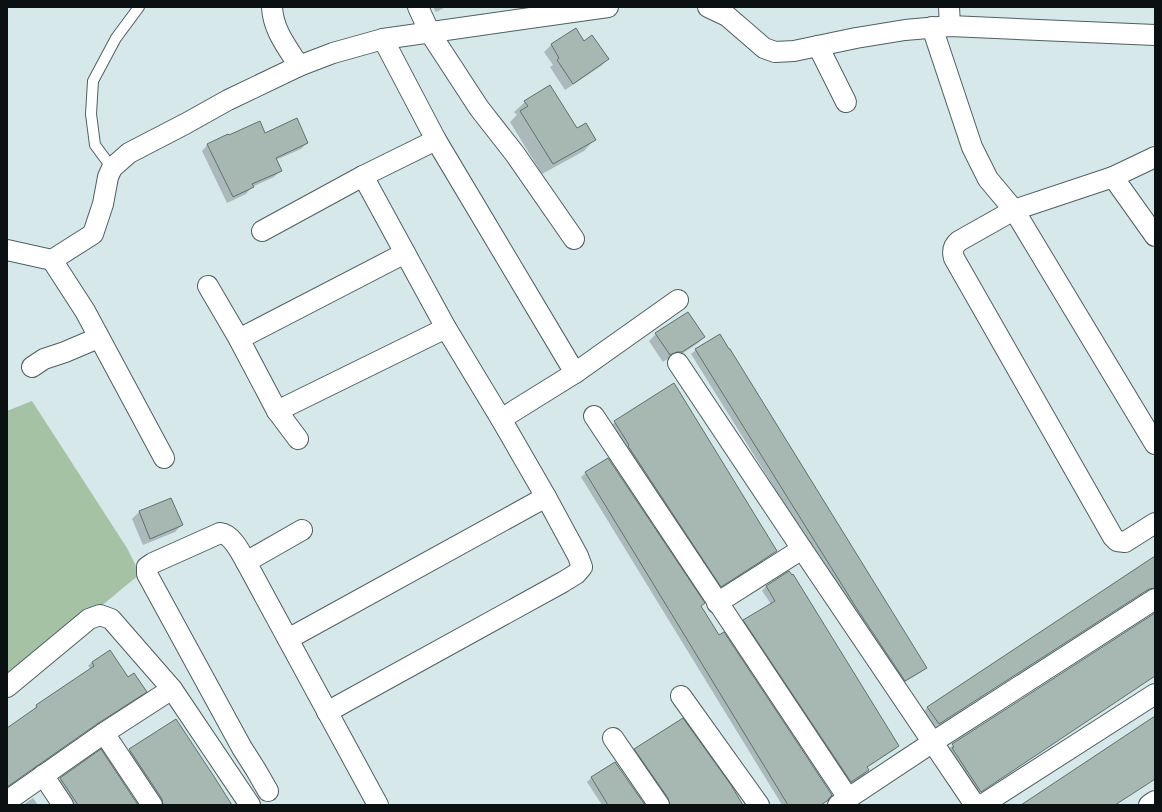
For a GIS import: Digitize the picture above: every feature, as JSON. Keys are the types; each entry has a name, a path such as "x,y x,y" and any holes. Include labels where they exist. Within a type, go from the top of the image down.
{"street":[{"path":"272,7 277,31 299,66"},
{"path":"418,7 430,33 478,108 515,154 574,239"},
{"path":"52,260 93,234 103,204 108,177 112,168 129,153 228,100 299,66 333,52 383,39 608,7"},
{"path":"708,7 727,16 764,48 776,52 794,52 944,20 1155,36"},
{"path":"944,20 972,147 988,179 1014,210 1155,444"},
{"path":"383,39 436,140 575,373"},
{"path":"818,46 846,102"},
{"path":"262,231 363,176 436,140"},
{"path":"1155,156 1113,177 1014,210 957,243 953,251 954,258 1113,537 1117,541 1125,542 1155,523"},
{"path":"327,712 576,574 582,567 578,556 546,497 446,328 363,176"},
{"path":"1113,177 1155,236"},
{"path":"7,250 52,260 85,311 98,338 164,458"},
{"path":"239,339 405,253"},
{"path":"208,286 239,339 276,411 298,439"},
{"path":"501,419 575,373 678,300"},
{"path":"276,411 446,328"},
{"path":"32,367 44,359 98,338"},
{"path":"678,363 975,805"},
{"path":"594,416 717,602 843,802 933,742 1155,599"},
{"path":"288,640 546,497"},
{"path":"246,562 302,530"},
{"path":"268,791 242,748 147,574 147,567 153,563 220,533 223,533 232,540 246,562 378,805"},
{"path":"717,602 802,549"},
{"path":"7,687 89,619 100,615 111,619 172,689 250,805"},
{"path":"7,801 104,733 172,689"},
{"path":"982,805 1155,694"},
{"path":"681,696 759,805"},
{"path":"104,733 152,805"},
{"path":"613,738 659,805"},
{"path":"43,776 63,805"},
{"path":"1149,805 1155,801"}],"lane":[{"path":"112,168 95,145 91,114 93,81 116,38 139,7"}],"green space":[{"path":"32,401 127,548 140,574 20,673 7,680 7,411"}],"building":[{"path":"576,28 584,41 592,35 609,59 573,84 557,60 559,58 551,44"},
{"path":"550,85 577,128 586,123 596,140 553,164 520,111 528,106 524,101"},
{"path":"297,118 308,143 276,158 282,171 252,184 254,187 233,197 207,144 260,121 265,133"},
{"path":"688,312 705,337 682,352 677,352 670,355 655,333"},
{"path":"720,334 927,668 905,681 857,609 695,349"},
{"path":"674,383 777,551 721,587 628,446 629,445 614,421"},
{"path":"608,458 705,603 701,606 719,635 724,632 832,795 821,805 788,805 585,472"},
{"path":"171,498 183,525 150,539 139,511"},
{"path":"1155,556 1155,588 1149,589 939,724 927,707"},
{"path":"789,571 792,575 793,574 899,746 867,767 869,770 851,782 743,620 775,601 766,586"},
{"path":"1155,613 1155,676 981,792 952,748 954,747 952,744"},
{"path":"110,650 128,677 134,673 147,692 97,724 7,787 7,728 37,707 36,705 94,666 92,662"},
{"path":"1155,716 1155,779 1146,785 1115,805 1021,805"},
{"path":"683,718 731,785 743,805 670,805 668,798 634,749"},
{"path":"176,719 232,805 163,805 162,799 129,749"},
{"path":"101,749 138,805 78,805 60,778"},
{"path":"615,762 645,805 608,805 591,777"}]}
